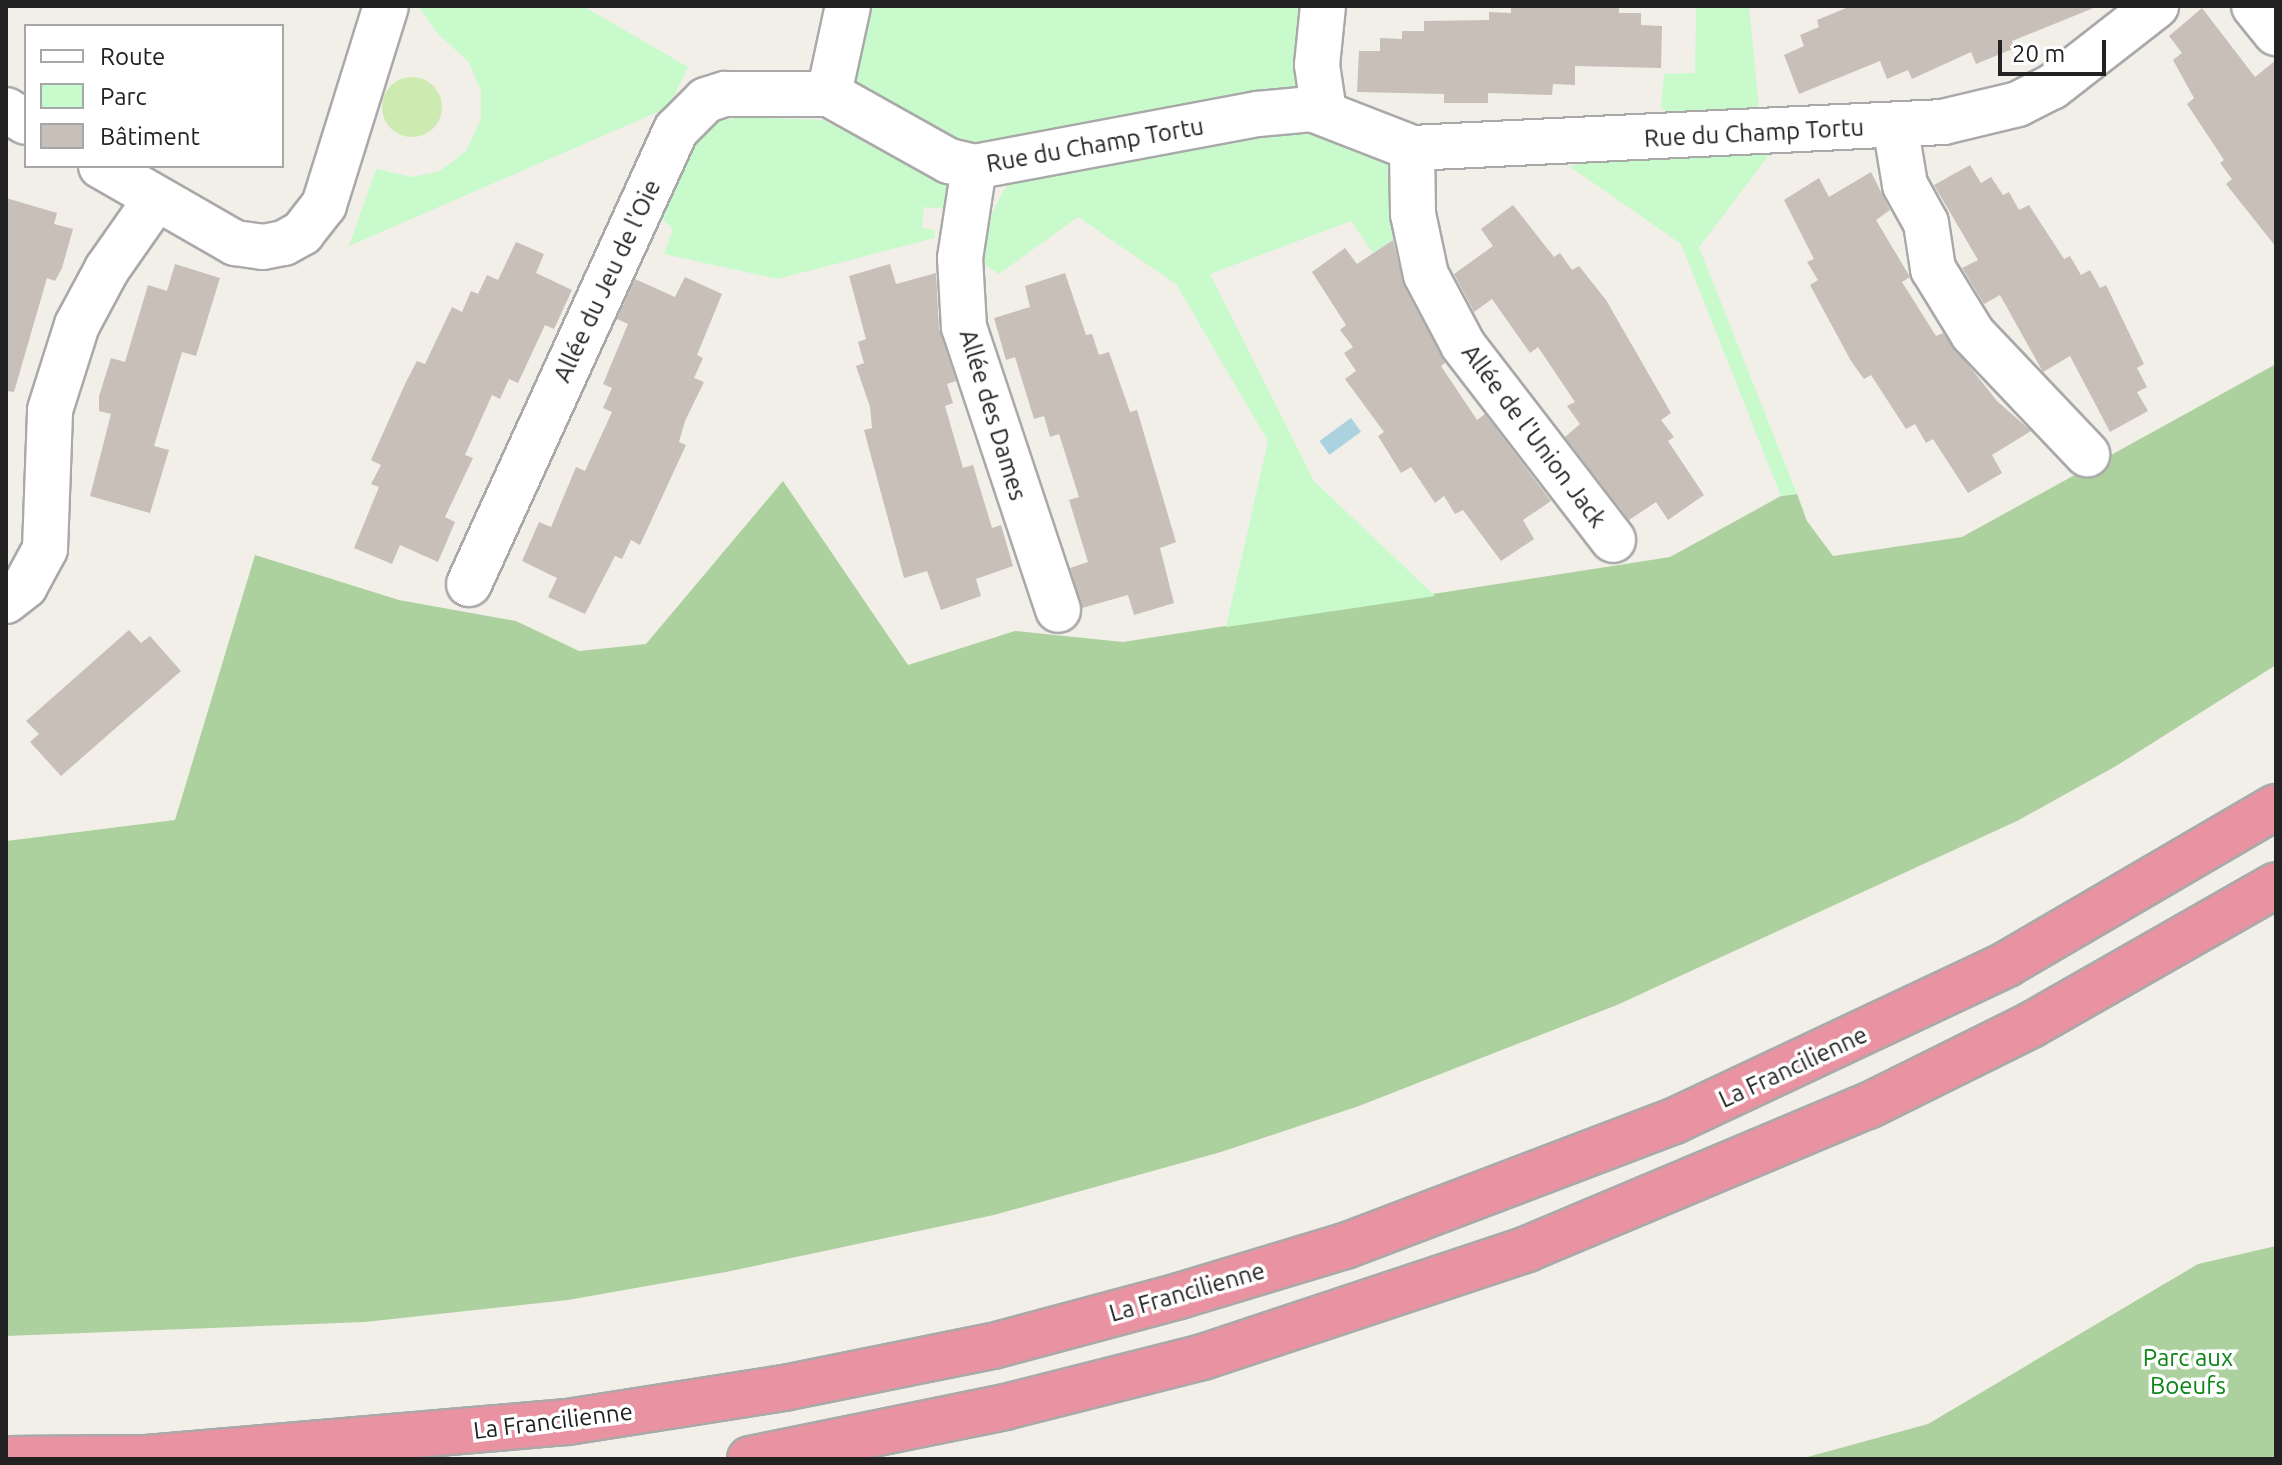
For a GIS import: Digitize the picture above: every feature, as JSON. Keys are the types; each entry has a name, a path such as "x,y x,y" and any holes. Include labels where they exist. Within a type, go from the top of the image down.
{"highway":[{"name":"La Francilienne","path":"6,1459 147,1458 567,1422 784,1388 993,1346 1179,1296 1489,1195 1702,1109 2007,964 2276,807"},
{"path":"750,1459 1005,1407 1203,1357 1527,1249 1868,1106 2031,1025 2276,885"}],"street":[{"path":"104,168 235,243 263,247 302,233 324,205 386,6"},
{"path":"829,94 848,6"},
{"path":"1323,6 1317,65 1324,112"},
{"name":"Rue du Champ Tortu","path":"829,94 949,161 974,167 1258,114 1324,112 1375,137 1412,148 1895,125 1979,116 2018,104 2084,66 2156,6"},
{"path":"2254,6 2276,33"},
{"name":"Allée du Jeu de l'Oie","path":"469,584 676,130 706,100 725,94 829,94"},
{"path":"6,110 24,121"},
{"path":"1895,125 1905,185 1926,223 1933,269 1973,334 2087,454"},
{"name":"Allée de l'Union Jack","path":"1412,148 1413,214 1426,275 1463,345 1613,540"},
{"name":"Allée des Dames","path":"974,167 960,258 964,327 1058,610"},
{"path":"6,601 25,586 45,549 50,410 77,325 107,269 156,199"}],"green space":[{"path":"418,6 583,6 688,67 669,107 349,246 376,169 412,177 440,171 466,151 481,119 481,91 468,61 438,34"},
{"path":"865,6 1309,6 1309,89 963,148 860,89 854,75"},
{"path":"1696,6 1749,6 1759,110 1670,113 1661,108 1664,74 1695,73"},
{"path":"412,77 424,79 433,86 440,95 440,119 433,128 424,135 412,137 400,135 391,128 384,119 382,107 384,95 391,86 400,79"},
{"path":"742,117 824,120 952,187 948,209 924,207 922,228 935,230 934,238 778,279 664,254 673,229 658,215 692,142 709,123"},
{"path":"1308,127 1385,157 1397,171 1398,236 1373,253 1351,221 1210,274 1314,481 1435,596 1226,627 1268,441 1176,284 1078,217 999,274 984,264 986,241 992,214 1005,188 1014,181"},
{"path":"1776,146 1699,247 1797,494 1781,496 1681,244 1569,166 1651,153"},
{"path":"2276,364 2276,665 2116,766 2017,821 1617,1005 1359,1106 1221,1152 994,1215 726,1272 568,1300 365,1322 6,1336 6,841 175,820 255,555 399,600 516,621 579,651 646,644 783,481 908,665 1015,631 1123,642 1670,557 1781,496 1797,494 1807,521 1833,556 1962,537"},
{"name":"Parc aux Boeufs","path":"2276,1246 2276,1459 1800,1459 1928,1424 2198,1264"}],"water":[{"path":"1351,418 1361,432 1329,455 1319,441"}],"building":[{"path":"1511,6 1619,6 1619,13 1641,13 1641,25 1662,26 1661,68 1575,66 1575,85 1553,84 1552,95 1488,93 1488,103 1444,103 1444,94 1357,92 1359,51 1380,51 1380,38 1402,39 1402,31 1424,31 1424,21 1489,20 1489,12 1511,13"},
{"path":"1851,6 2096,7 2012,41 2015,48 1976,64 1971,52 1912,79 1908,70 1887,79 1880,61 1799,94 1784,55 1804,46 1800,35 1819,27 1817,20"},
{"path":"2202,8 2255,77 2276,60 2276,247 2226,184 2232,179 2220,163 2224,160 2187,104 2194,98 2173,60 2182,53 2169,36"},
{"path":"1970,165 1981,183 1991,177 2003,195 2009,192 2019,210 2029,205 2064,259 2070,256 2081,275 2090,270 2100,288 2106,285 2144,364 2137,368 2147,387 2137,392 2148,411 2110,432 2070,356 2043,372 2000,295 1984,304 1962,268 1978,260 1934,185"},
{"path":"1871,172 1890,210 1876,220 1910,277 1902,282 1936,336 1943,333 1997,401 2031,431 1992,455 2002,473 1968,493 1933,439 1926,443 1915,424 1906,429 1871,375 1864,379 1851,361 1810,285 1818,280 1807,262 1814,259 1784,200 1819,178 1829,197"},
{"path":"6,198 57,213 54,224 73,229 62,268 55,281 47,278 14,392 6,391"},
{"path":"1513,205 1554,257 1560,253 1572,270 1579,266 1606,300 1671,413 1661,420 1674,437 1668,441 1704,495 1668,520 1656,502 1629,520 1565,437 1580,424 1567,406 1575,402 1538,347 1530,353 1492,299 1474,312 1454,274 1493,246 1481,229"},
{"path":"1393,240 1404,286 1445,363 1441,366 1477,420 1485,414 1551,501 1523,520 1534,539 1501,561 1463,510 1455,514 1444,496 1435,503 1411,467 1401,473 1378,436 1384,432 1345,379 1356,371 1344,353 1353,347 1340,330 1346,325 1312,272 1345,248 1357,264"},
{"path":"516,242 544,254 536,273 572,290 554,329 545,325 518,383 509,379 500,399 492,395 465,455 473,458 445,517 455,522 438,562 400,545 392,564 354,548 379,487 371,484 381,465 371,460 417,361 425,364 452,307 462,312 471,291 478,294 487,275 498,280"},
{"path":"175,264 220,278 196,356 182,352 154,446 169,450 150,513 90,496 111,414 99,411 99,396 111,358 125,362 148,285 167,291"},
{"path":"890,264 896,284 936,273 939,329 956,381 947,384 953,403 945,406 963,468 973,465 992,528 1001,525 1013,566 976,579 981,596 941,610 927,571 904,578 864,430 872,428 870,407 856,366 864,363 858,342 866,339 849,276"},
{"path":"1065,273 1086,335 1092,334 1099,355 1109,352 1130,412 1137,410 1176,542 1160,548 1174,603 1134,615 1128,595 1082,608 1070,568 1088,562 1069,500 1079,497 1059,434 1050,437 1044,416 1034,419 1015,357 1006,360 994,318 1030,307 1025,286"},
{"path":"685,277 722,294 697,355 703,358 694,378 704,382 685,421 679,442 686,445 640,545 631,540 622,559 615,556 585,614 548,597 557,578 522,561 539,522 551,527 576,467 585,471 612,412 603,408 612,388 603,384 628,324 617,319 635,279 675,297"},
{"path":"129,630 141,643 150,636 181,671 61,776 30,742 39,734 26,721"}]}
